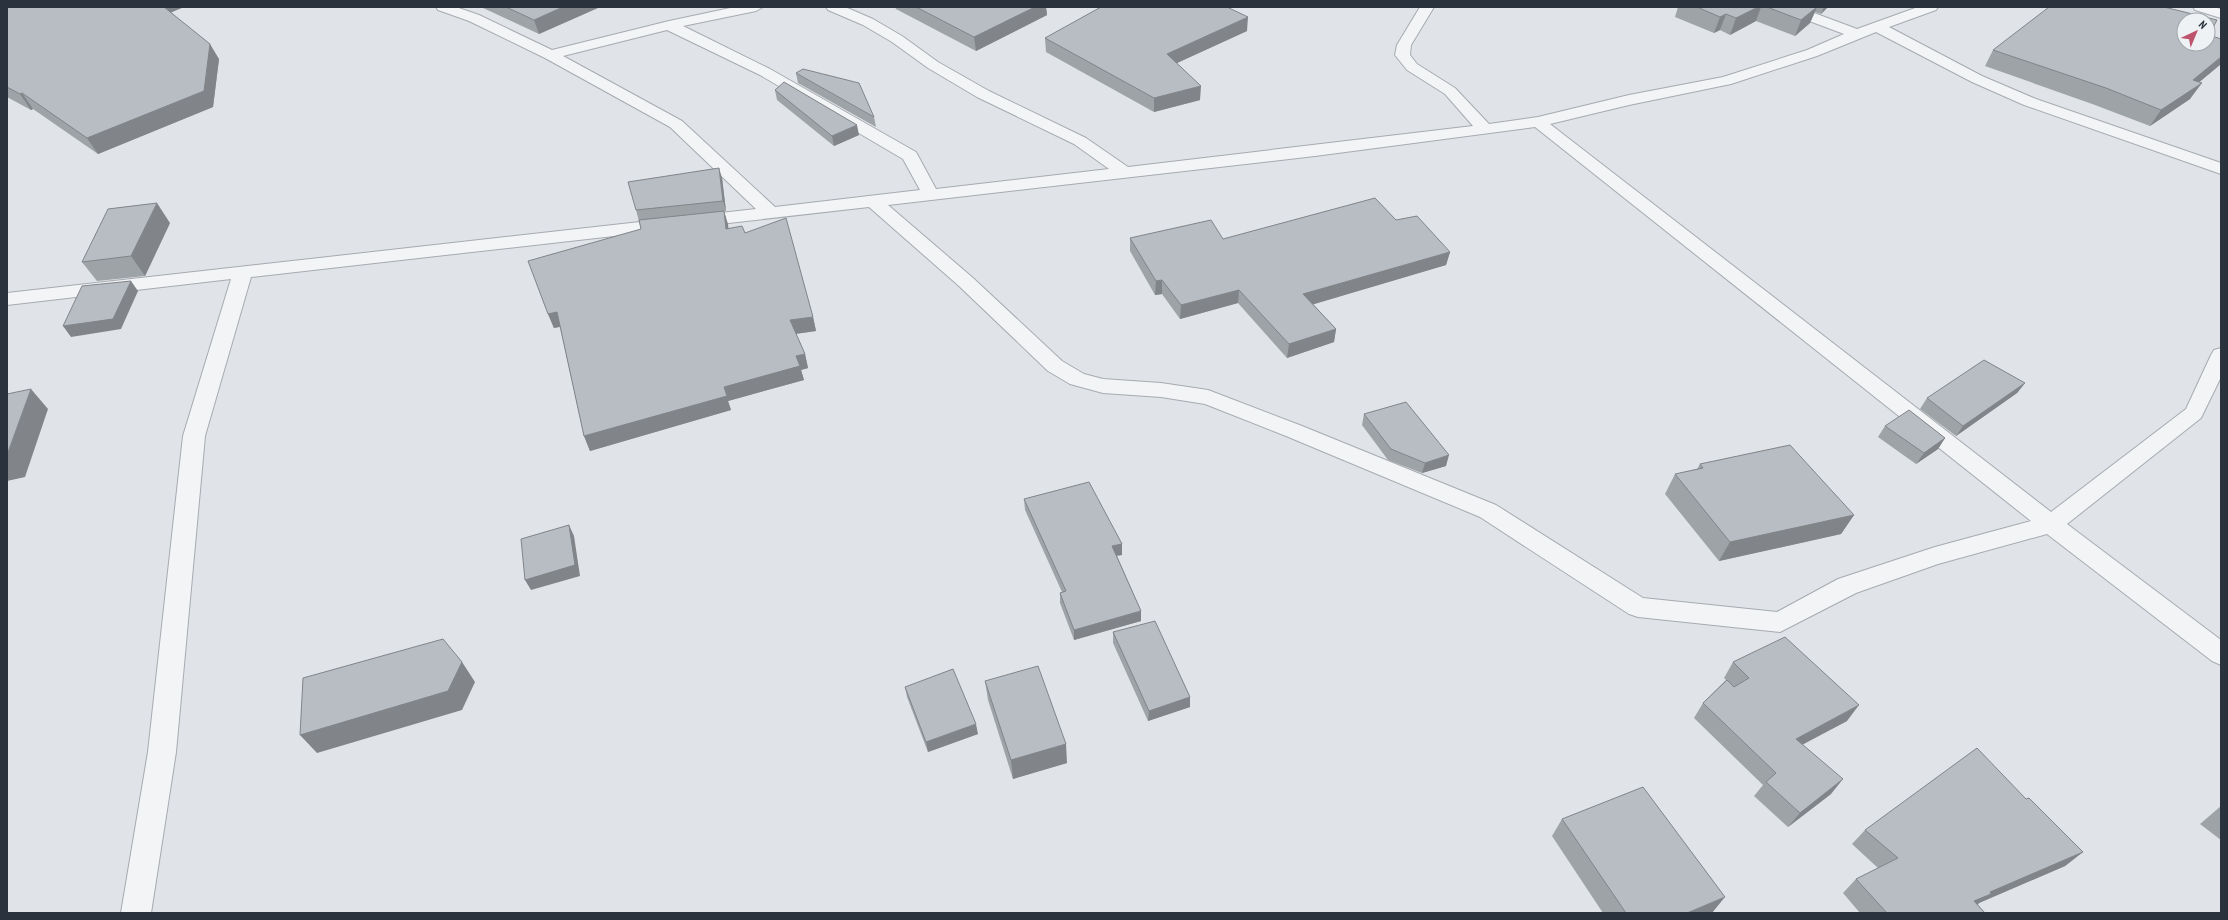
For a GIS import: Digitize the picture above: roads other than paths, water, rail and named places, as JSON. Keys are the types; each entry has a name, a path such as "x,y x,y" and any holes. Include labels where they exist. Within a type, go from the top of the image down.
{"street":[{"path":"443,7 474,18 550,55 676,124 770,213"},
{"path":"550,55 669,25 756,7"},
{"path":"833,7 868,22 897,39 933,65 983,94 1080,140 1125,173"},
{"path":"1427,7 1404,45 1402,55 1412,67 1450,90 1485,129"},
{"path":"1785,7 1857,34"},
{"path":"7,299 1315,152 1538,122 1629,100 1726,81 1812,54 1857,34 1930,7"},
{"path":"2200,7 2221,14"},
{"path":"669,25 766,72 910,156 931,195"},
{"path":"1878,27 1977,79 2030,102 2221,169"},
{"path":"1538,122 2051,524 2221,654"},
{"path":"873,201 966,282 1055,366 1077,379 1103,386 1161,390 1208,396 1302,434 1488,511 1638,607 1780,622 1847,586 1936,556 2051,524 2194,413 2221,355"},
{"path":"136,913 162,752 194,436 243,272"}]}
